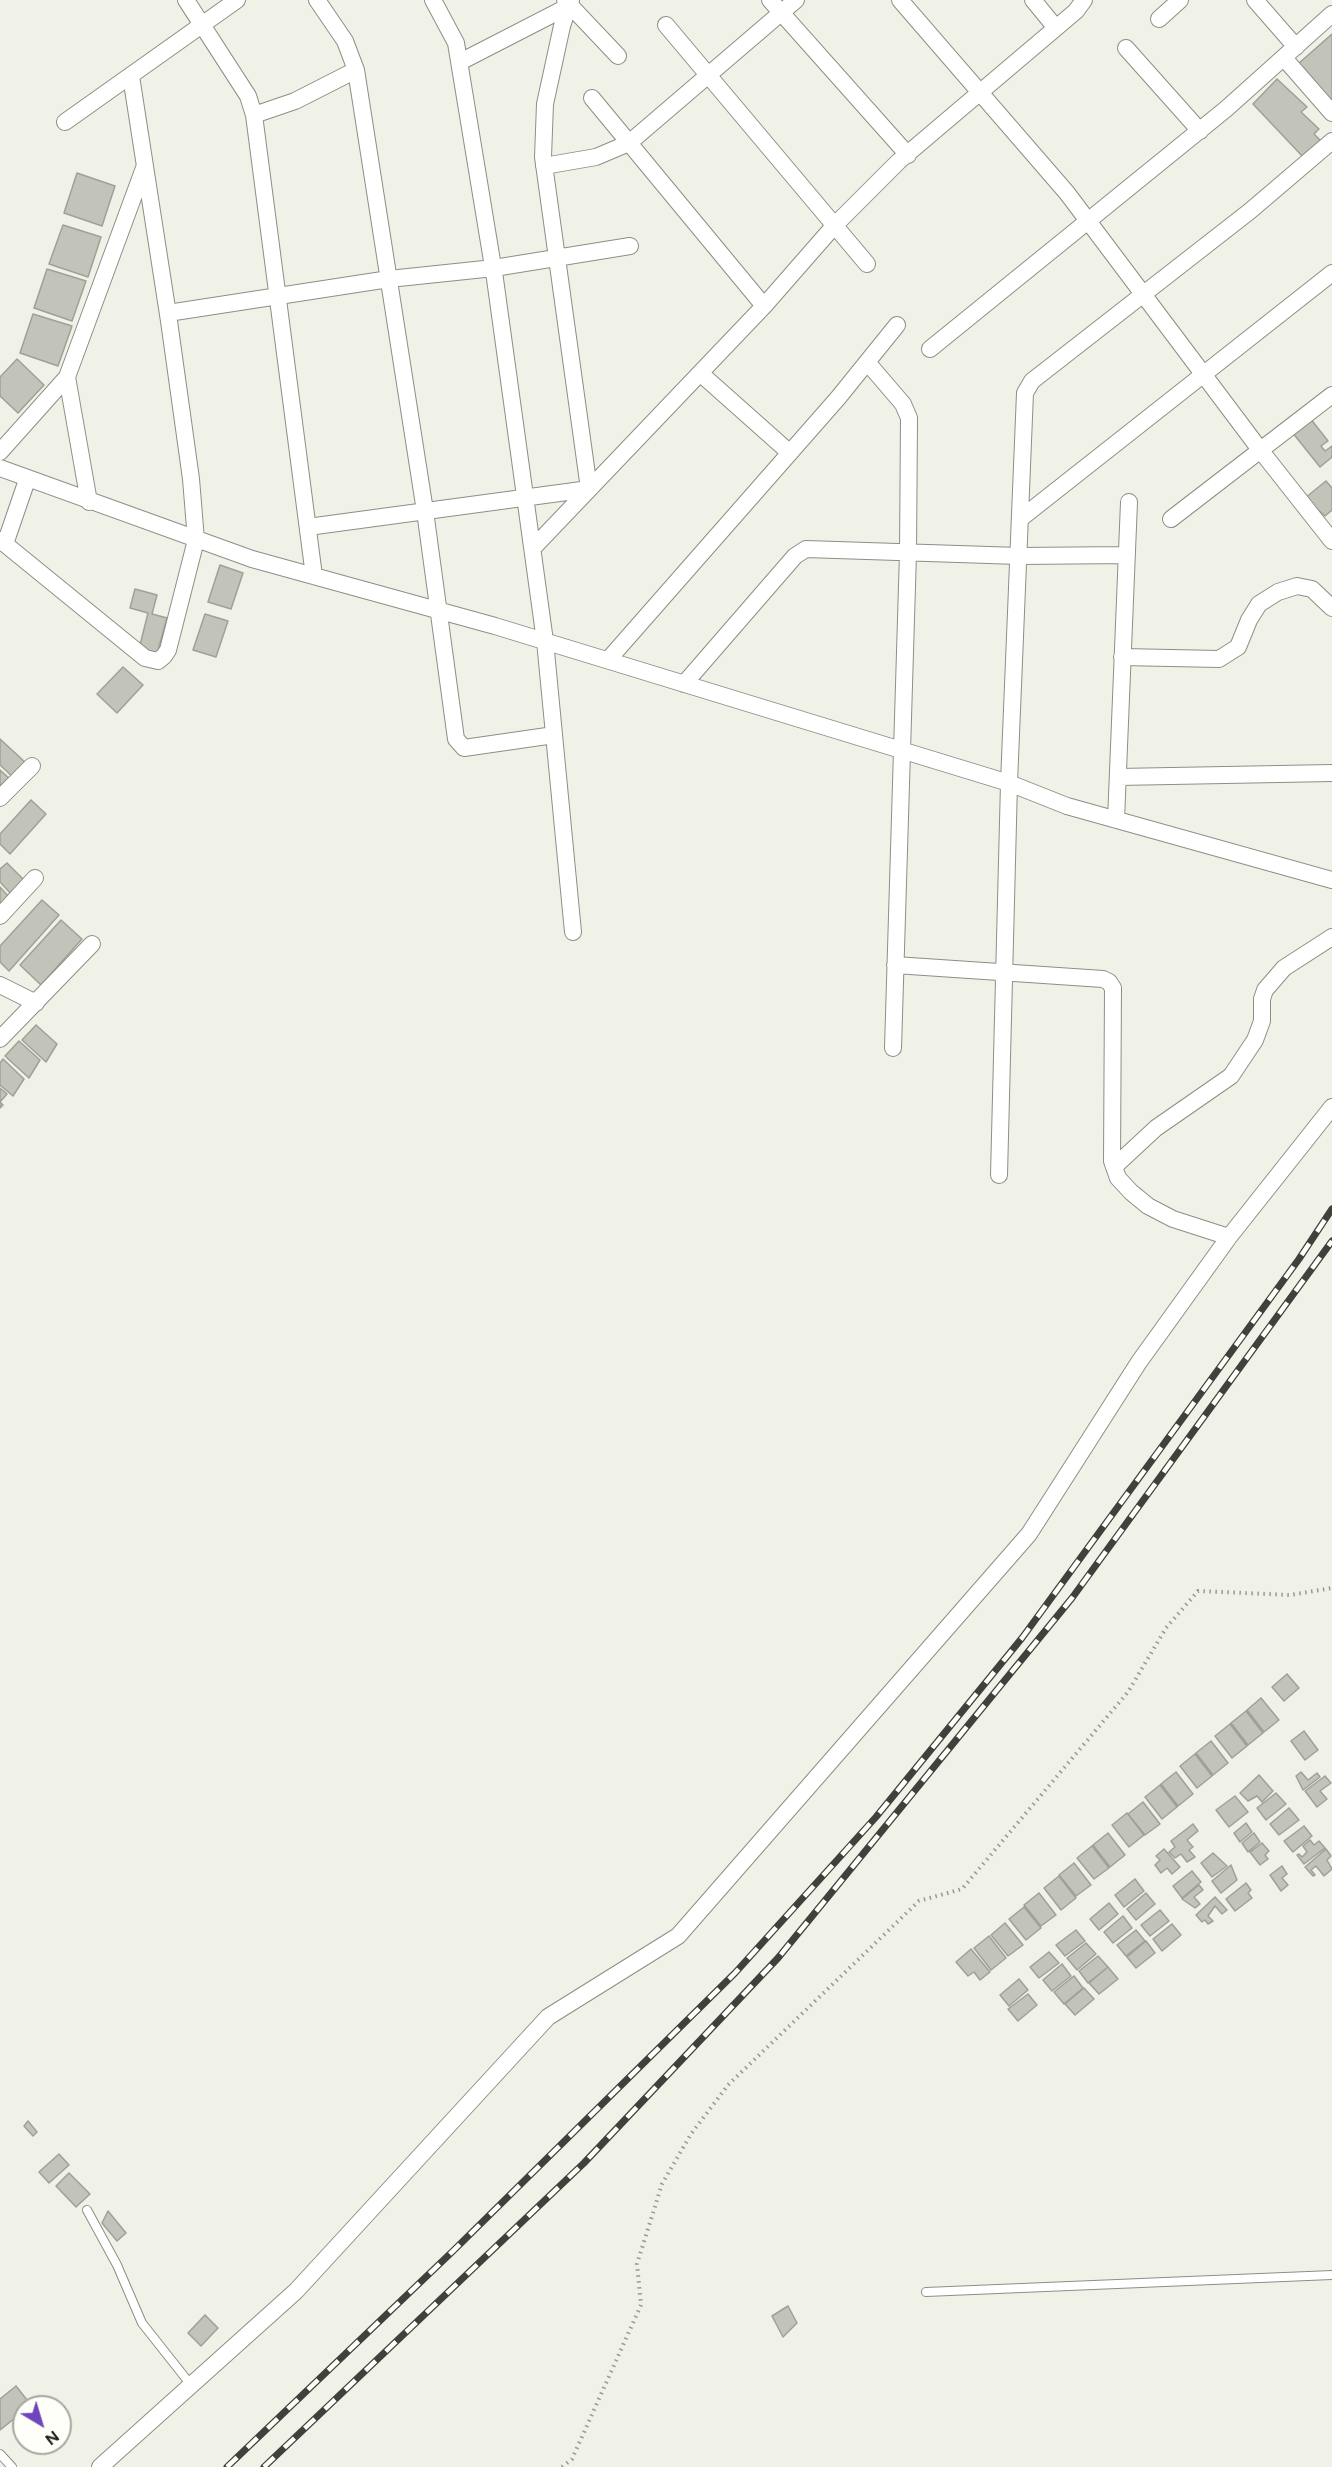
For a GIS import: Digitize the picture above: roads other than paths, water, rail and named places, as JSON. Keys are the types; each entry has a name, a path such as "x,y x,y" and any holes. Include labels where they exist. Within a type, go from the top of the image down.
{"street":[{"path":"186,0 248,96 254,115 314,576"},
{"path":"65,122 237,0"},
{"path":"317,0 345,40 356,70 459,744 464,748 554,735"},
{"path":"433,0 456,43 494,268 545,641 573,932"},
{"path":"544,166 596,157 629,142 707,75 776,6 796,0"},
{"path":"900,0 981,92 1087,222 1261,452 1332,541"},
{"path":"1033,0 1056,28"},
{"path":"533,548 764,306 834,226 908,155 1076,11 1084,0"},
{"path":"1159,19 1180,0"},
{"path":"1255,0 1332,113"},
{"path":"460,62 568,2"},
{"path":"568,2 618,56"},
{"path":"568,2 545,104 544,166 589,489"},
{"path":"776,6 908,155"},
{"path":"930,349 1200,131 1332,15"},
{"path":"666,26 867,264"},
{"path":"1126,48 1200,131"},
{"path":"254,115 295,101 356,70"},
{"path":"27,480 2,542 152,662 158,661 168,650 196,540 191,479 168,313 131,76"},
{"path":"592,98 764,306"},
{"path":"999,1174 1008,783 1026,393 1032,381 1250,211 1332,141"},
{"path":"0,452 67,377 145,167"},
{"path":"168,313 389,279 494,268 630,246"},
{"path":"1020,519 1332,273"},
{"path":"608,660 790,453 897,325"},
{"path":"867,362 903,404 909,418 908,553 893,1048"},
{"path":"700,373 790,453"},
{"path":"67,377 90,502"},
{"path":"1171,519 1261,452 1332,395"},
{"path":"0,468 27,480 196,540 608,660 901,752 1008,783 1067,806 1332,879"},
{"path":"308,527 589,489"},
{"path":"1116,820 1129,502"},
{"path":"684,684 801,551 806,549 1019,556 1127,555"},
{"path":"1122,657 1219,659 1238,647 1249,620 1259,604 1278,591 1297,586 1312,589 1332,608"},
{"path":"0,798 32,766"},
{"path":"1118,777 1332,773"},
{"path":"0,916 35,878"},
{"path":"1114,1167 1156,1128 1231,1076 1255,1040 1262,1021 1262,999 1265,990 1284,968 1332,937"},
{"path":"0,1039 92,944"},
{"path":"896,965 1103,979 1113,988 1112,1161 1118,1178 1148,1206 1173,1219 1229,1237"},
{"path":"0,986 36,1003"},
{"path":"100,2467 296,2291 548,2017 678,1936 1029,1534 1139,1362 1229,1237 1332,1107"}],"lane":[{"path":"87,2210 117,2265 142,2323 191,2385"},
{"path":"926,2292 1332,2275"},
{"path":"0,2454 12,2467"}],"railway":[{"path":"227,2467 453,2251 735,1973 876,1817 1022,1638 1299,1259 1332,1209"},
{"path":"264,2467 584,2163 778,1958 1072,1598 1332,1241"}]}
